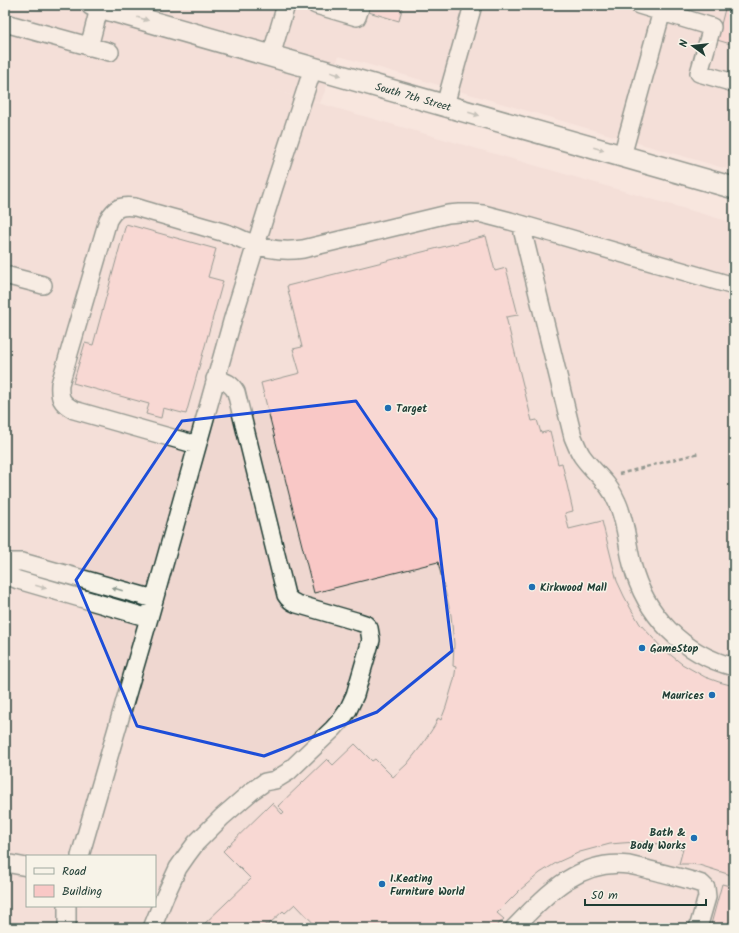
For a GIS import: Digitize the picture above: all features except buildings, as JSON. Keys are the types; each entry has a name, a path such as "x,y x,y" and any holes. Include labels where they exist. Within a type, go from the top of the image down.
{"main road":[{"name":"South 7th Street","path":"97,6 734,188"}],"lane":[{"path":"271,56 286,5"},
{"path":"316,5 357,17 360,5"},
{"path":"445,105 473,5"},
{"path":"639,5 712,27 699,73 734,83"},
{"path":"89,47 97,6"},
{"path":"622,156 662,11"},
{"path":"5,22 110,52"},
{"path":"80,855 149,618 215,379 256,244 313,68"},
{"path":"197,445 74,410 66,406 61,400 59,392 60,384 108,220 112,213 122,206 128,206 232,235 256,244 282,251 303,249 448,214 483,214 734,286"},
{"path":"524,225 523,233 573,437 577,449 604,480 617,502 622,515 632,564 641,592 649,606 672,633 689,646 709,658 734,667"},
{"path":"5,275 43,285"},
{"path":"152,928 178,868 196,843 222,817 252,791 265,782 274,780 288,772 341,720 348,710 355,695 371,640 369,628 365,624 297,604 288,599 236,392 232,385 215,379"},
{"path":"5,562 22,562 154,599"},
{"path":"5,572 10,577 18,580 149,618"},
{"path":"5,863 26,867"},
{"path":"514,928 550,893 580,872 596,867 628,865 702,884 706,888 707,897 698,928"},
{"path":"67,907 67,928"}],"path":[{"path":"604,480 627,472 698,453"}],"highlighted area":[{"path":"356,401 436,519 452,651 377,712 264,756 137,726 76,580 182,421"}],"shaded area":[{"name":"Kirkwood Mall","path":"5,5 734,5 734,171 339,56 320,103 259,86 734,223 734,928 5,928"}],"place":[{"name":"Target","path":"388,408"},
{"name":"Kirkwood Mall","path":"532,587"},
{"name":"GameStop","path":"642,648"},
{"name":"Maurices","path":"712,695"},
{"name":"Bath & Body Works","path":"694,838"},
{"name":"I.Keating Furniture World","path":"382,884"}]}
